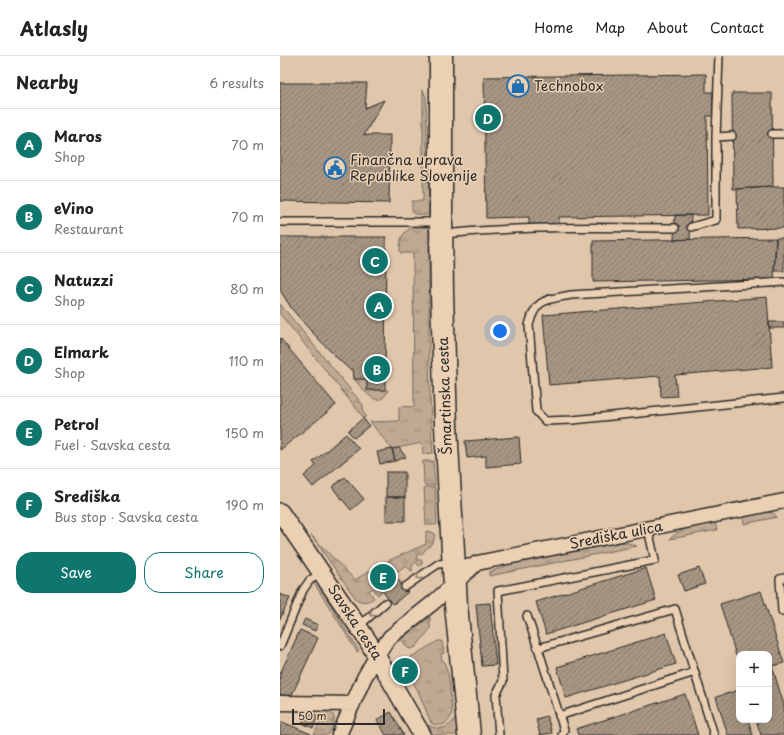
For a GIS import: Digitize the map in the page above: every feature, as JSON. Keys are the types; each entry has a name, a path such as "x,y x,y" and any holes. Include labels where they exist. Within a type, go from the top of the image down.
{"main road":[{"name":"Šmartinska cesta","path":"441,56 441,228 446,426 456,605 470,735"}],"street":[{"name":"Središka ulica","path":"477,563 784,501"},
{"name":"Savska cesta","path":"280,512 377,655 422,735"},
{"path":"339,735 364,678 377,655 390,637 434,602 455,573 477,563"},
{"path":"280,703 353,704"}],"lane":[{"path":"691,227 716,220 716,137 719,56"},
{"path":"772,134 784,134"},
{"path":"716,137 732,136"},
{"path":"280,222 491,230 578,227 675,228"},
{"path":"784,282 570,295 545,300 536,306 529,325 536,411 545,421 572,420 784,398"},
{"path":"499,735 496,695 503,681 498,591 655,560 648,528"},
{"path":"406,587 438,564 442,563 455,573 477,563"},
{"name":"Savska cesta","path":"280,646 303,590 310,580 322,572"},
{"path":"782,611 780,579 784,578"},
{"path":"358,626 385,603"},
{"path":"538,648 675,609 714,735"},
{"path":"527,616 560,716 564,730 562,735"},
{"path":"560,716 694,672"}],"green space":[{"path":"423,90 426,97 428,215 414,214 412,211 412,201 423,201"},
{"path":"413,227 426,227 429,229 429,362 433,453 423,454 422,443 392,449 370,422 399,421 399,408 401,406 414,407 413,253 400,252 402,237"},
{"path":"280,304 363,405 363,412 366,416 364,418 280,314"},
{"path":"354,379 367,379 367,390 388,390 384,397 376,399 366,393"},
{"path":"423,461 433,461 435,485 424,485"},
{"path":"424,487 435,487 436,525 426,525"},
{"path":"767,512 773,513 777,517 744,524 743,517"},
{"path":"715,522 717,530 670,539 685,529"},
{"path":"426,531 435,534 433,543 422,554 417,554 417,560 422,560 422,564 419,566 416,562 412,565 413,566 411,568 413,570 411,571 406,565 398,571 390,561 370,578 381,592 378,595 373,588 369,591 374,598 365,602 356,599 311,535 355,580 381,564 426,544"},
{"path":"622,542 637,546 489,576 489,572 504,567 505,565"},
{"path":"317,582 359,651 357,652 314,583"},
{"path":"430,617 430,629 416,647 411,649 408,648 401,639"},
{"path":"438,641 442,641 444,653 441,654 442,661 444,661 449,678 452,713 449,720 442,725 431,723 418,691 404,665 406,660"},
{"path":"323,710 329,711 334,716 333,723 328,735 314,735 322,718 320,717"},
{"path":"457,714 459,735 433,735 428,725 438,728 446,727 452,722"}],"building":[{"path":"706,74 706,92 713,92 713,116 707,116 708,215 559,217 560,227 529,227 529,217 486,218 484,77"},
{"name":"Finančna uprava Republike Slovenije","path":"280,83 367,83 365,108 384,100 364,135 390,135 389,203 280,201"},
{"path":"732,93 772,93 773,187 733,189"},
{"path":"784,187 784,228 738,229 737,189"},
{"path":"675,215 691,215 690,239 674,240"},
{"path":"280,237 386,237 385,390 367,390 367,379 354,379 353,369 349,369 336,357 292,309 280,290"},
{"path":"776,238 784,238 784,271 774,271"},
{"path":"776,238 774,279 593,282 593,241"},
{"path":"767,297 772,367 675,375 677,396 661,397 660,376 549,385 543,315"},
{"path":"769,322 784,322 784,328 769,328"},
{"path":"280,338 336,405 280,450"},
{"path":"363,418 369,426 354,438 348,431"},
{"path":"346,434 359,449 313,487 304,476 316,466 313,462"},
{"path":"519,437 521,464 486,467 486,456 467,458 465,441"},
{"path":"399,448 406,457 395,461 392,449"},
{"path":"392,449 395,461 380,464 377,452"},
{"path":"386,472 405,472 405,497 386,497"},
{"path":"345,477 364,499 351,510 332,487"},
{"path":"386,497 405,497 405,521 386,521"},
{"path":"385,567 394,578 382,587 373,577"},
{"path":"646,568 656,600 546,634 536,602"},
{"path":"699,568 705,584 684,591 678,575"},
{"path":"396,577 408,592 392,604 381,589"},
{"path":"761,591 784,663 772,666 772,651 736,651 736,655 720,604"},
{"path":"280,594 290,598 280,619"},
{"path":"490,603 496,665 482,666 476,604"},
{"path":"305,619 318,625 315,631 302,625"},
{"path":"300,630 318,638 290,699 280,694 280,674"},
{"path":"666,633 676,664 566,698 557,667"},
{"path":"772,666 784,705 784,735 761,735 757,723 772,723"},
{"path":"736,691 736,723 749,723 753,735 728,735 716,697"},
{"path":"685,694 698,735 578,735 576,729"},
{"path":"308,711 318,716 313,728 302,723"},
{"path":"391,712 404,735 386,735 377,720"},
{"path":"547,716 552,733 540,735 536,719"},
{"path":"280,721 311,734 280,735"}],"place":[{"name":"Technobox","path":"518,86"},
{"name":"Elmark","path":"488,118"},
{"name":"Finančna uprava Republike Slovenije","path":"335,168"},
{"name":"Natuzzi","path":"375,261"},
{"name":"Maros","path":"379,306"},
{"name":"eVino","path":"377,369"},
{"name":"Petrol","path":"383,577"},
{"name":"Središka","path":"405,671"}]}
